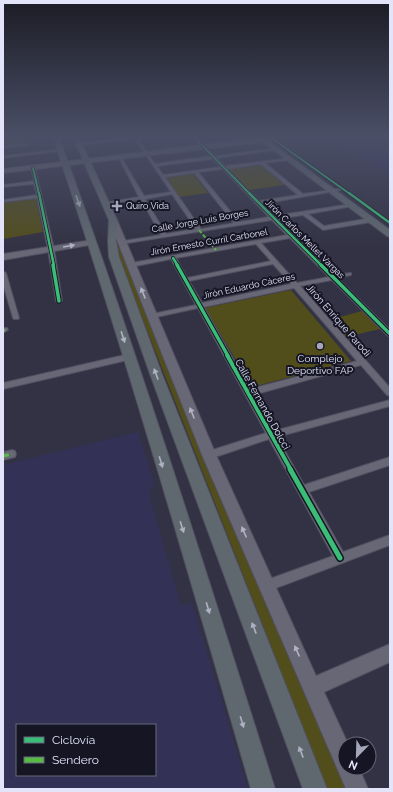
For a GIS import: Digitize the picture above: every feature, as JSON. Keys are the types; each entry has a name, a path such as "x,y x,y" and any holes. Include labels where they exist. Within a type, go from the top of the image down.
{"main road":[{"path":"68,174 92,242 197,571 262,789"},
{"path":"92,174 123,243 209,455 268,585 337,744"},
{"path":"311,174 390,227"},
{"path":"313,174 390,234"},
{"path":"109,211 114,257 315,789"},
{"path":"3,257 92,242"},
{"path":"312,686 390,653"},
{"path":"351,776 357,789"}],"street":[{"path":"35,174 51,249 59,301"},
{"path":"129,174 164,236"},
{"path":"179,174 162,176 199,230"},
{"path":"197,174 238,224"},
{"name":"Jirón Carlos Mellet Vargas","path":"230,174 290,236 390,334"},
{"path":"275,174 302,196"},
{"path":"3,186 36,182"},
{"path":"258,203 336,191"},
{"path":"109,211 142,198 173,193"},
{"path":"3,201 39,196"},
{"name":"Calle Jorge Luis Borges","path":"123,243 351,205"},
{"path":"304,213 323,228 371,220"},
{"name":"Jirón Ernesto Curril Carbonel","path":"132,265 290,236"},
{"name":"Jirón Enrique Parodi","path":"257,242 390,393"},
{"name":"Calle Fernando Dolcci","path":"173,258 340,558"},
{"path":"185,280 274,262"},
{"path":"3,273 16,318"},
{"name":"Jirón Eduardo Cáceres","path":"152,316 349,274"},
{"path":"3,386 129,357"},
{"path":"248,393 363,362"},
{"path":"209,455 272,435 390,403"},
{"path":"302,490 390,460"},
{"path":"268,585 390,540"}],"shaded area":[{"path":"193,174 208,193 179,197 165,177"},
{"path":"233,174 271,174 284,185 249,190"},
{"path":"36,198 43,232 3,239 3,203"},
{"path":"114,234 337,767 337,776 341,776 346,789 327,789 116,251"},
{"path":"291,290 351,361 252,387 205,308"},
{"path":"362,311 380,329 345,337 329,320"},
{"path":"138,432 154,482 149,494 181,606 192,603 248,789 3,789 3,465"}],"marked path":[{"path":"199,230 216,250"},
{"path":"3,456 12,454"}],"cycle path":[{"path":"34,174 51,249 59,301"},
{"path":"230,174 390,334"},
{"path":"322,174 390,223"},
{"path":"173,258 340,558"}],"place":[{"name":"Quiro Vida","path":"117,206"},
{"name":"Complejo Deportivo FAP","path":"320,346"}]}
